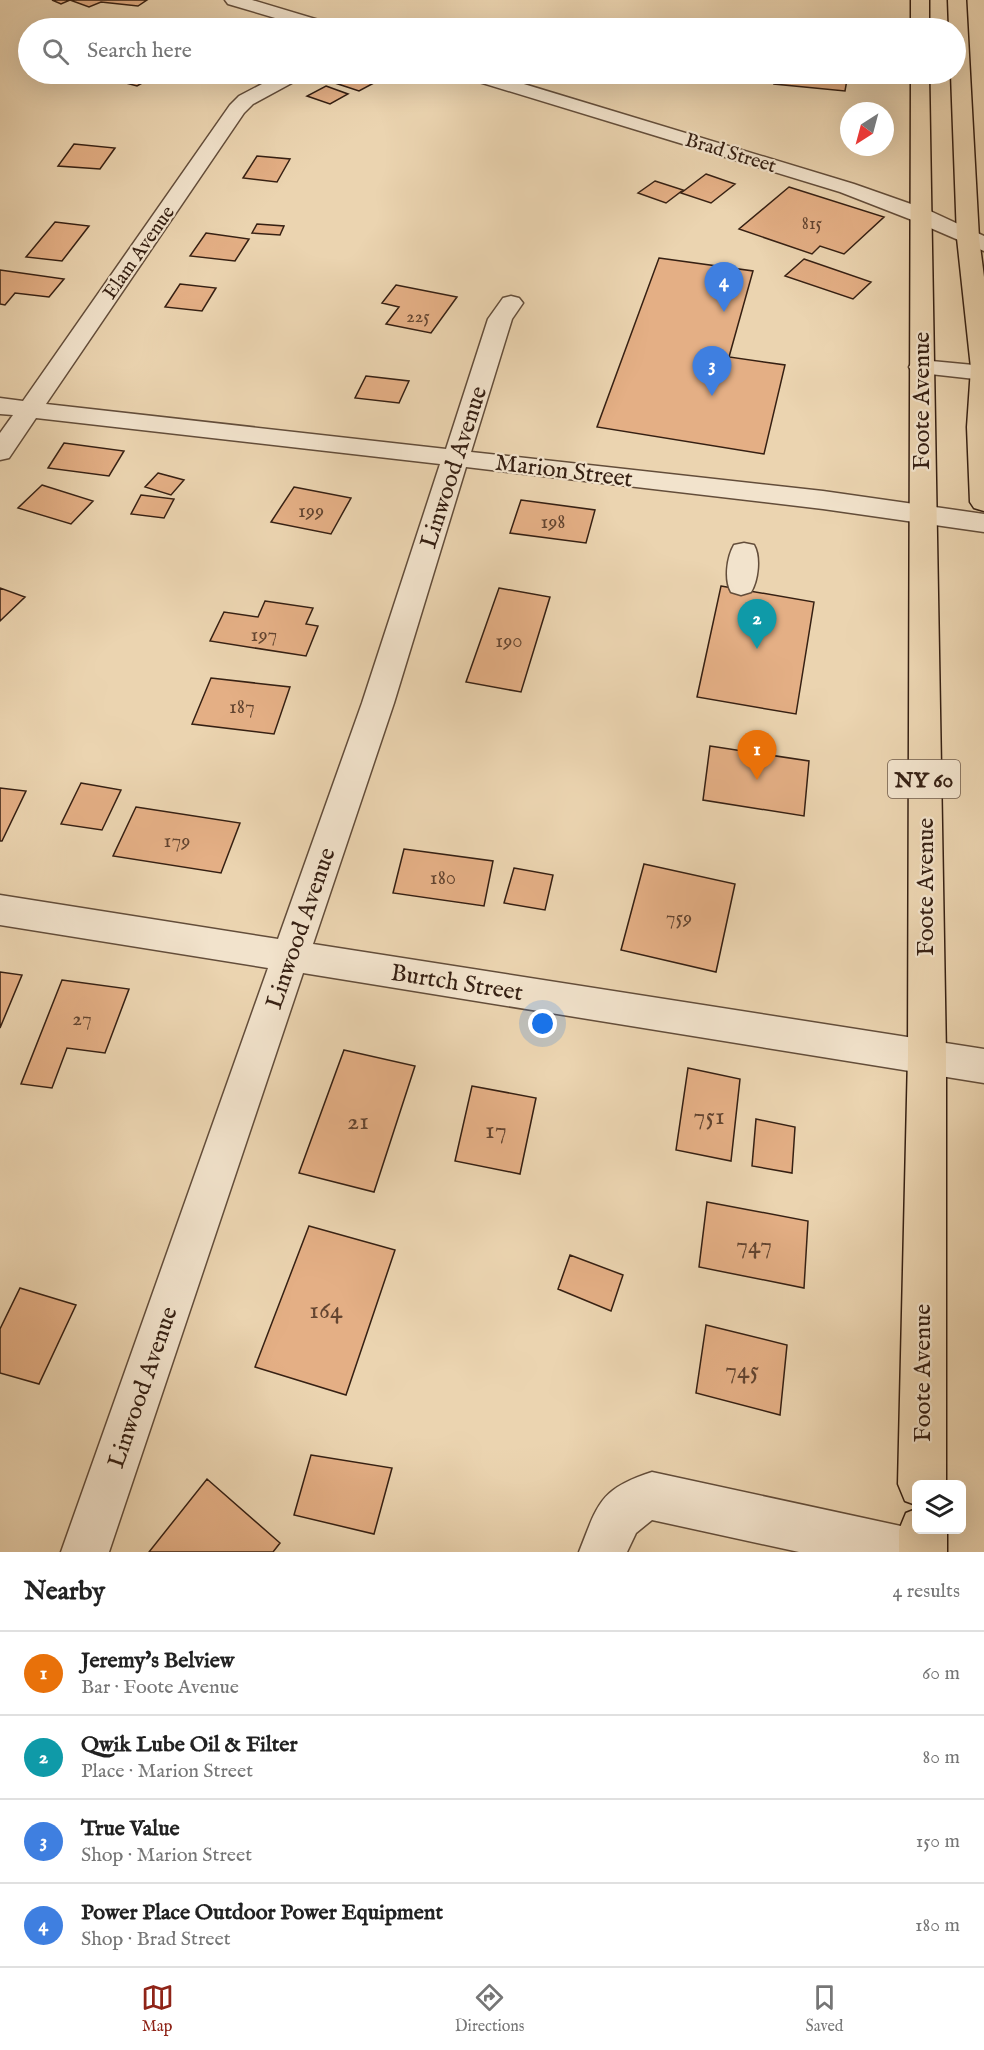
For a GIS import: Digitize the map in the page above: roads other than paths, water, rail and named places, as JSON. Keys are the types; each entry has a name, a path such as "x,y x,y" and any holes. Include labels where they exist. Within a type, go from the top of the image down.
{"highway":[{"path":"920,0 920,18"},
{"path":"957,0 958,18"},
{"name":"Foote Avenue","path":"920,84 927,1056 922,1480"},
{"path":"964,84 984,373 980,427 984,502"},
{"path":"923,1534 923,1552"}],"street":[{"path":"234,0 293,18"},
{"name":"Elam Avenue","path":"0,452 237,109 246,99 275,84"},
{"name":"Brad Street","path":"506,84 847,188 920,215 976,241"},
{"name":"Linwood Avenue","path":"85,1552 378,703 501,319 511,303"},
{"path":"921,367 984,373"},
{"name":"Marion Street","path":"0,406 823,500 984,523"},
{"path":"741,585 744,552"},
{"name":"Burtch Street","path":"0,910 984,1066"},
{"path":"603,1552 618,1515 634,1501 652,1496 910,1552"}],"place":[{"name":"Power Place Outdoor Power Equipment","path":"724,312"},
{"name":"True Value","path":"712,396"},
{"name":"Qwik Lube Oil & Filter","path":"757,649"},
{"name":"Jeremy's Belview","path":"757,780"}]}
